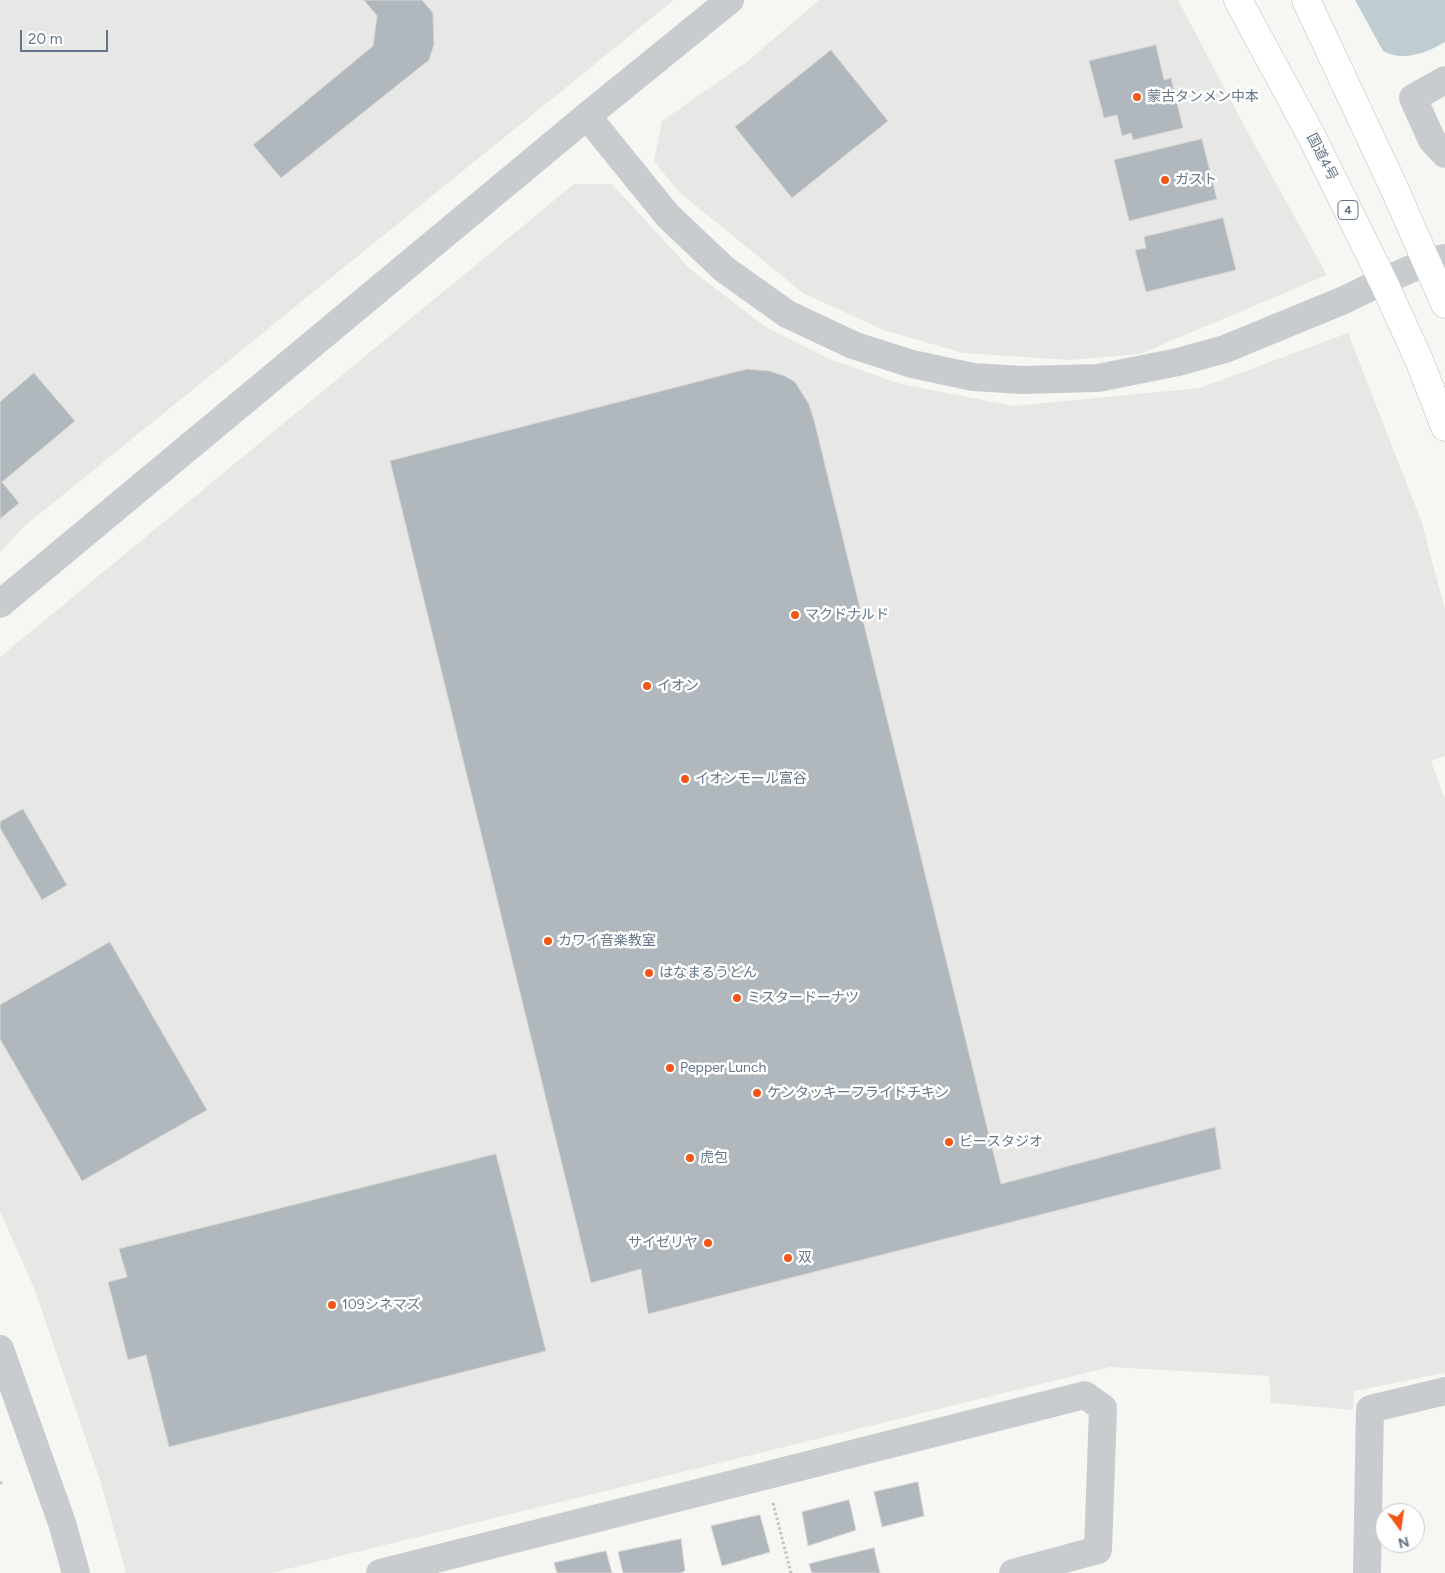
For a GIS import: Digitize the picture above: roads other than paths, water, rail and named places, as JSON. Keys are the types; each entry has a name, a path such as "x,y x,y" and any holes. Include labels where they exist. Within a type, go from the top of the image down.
{"highway":[{"name":"国道4号","path":"1238,0 1311,135 1383,280 1420,360 1445,427"},
{"path":"1306,0 1436,260 1445,304"}],"street":[{"path":"0,604 586,116 730,0"},
{"path":"1445,80 1413,98 1432,140 1445,154"},
{"path":"586,116 668,216 724,269 787,314 853,345 912,364 964,375 1022,380 1098,378 1161,367 1225,349 1344,300 1383,280 1436,260"},
{"path":"0,1349 62,1523 76,1573"},
{"path":"1367,1573 1370,1409 1445,1391"},
{"path":"380,1573 1085,1394 1103,1408 1098,1550 1013,1573"}],"place":[{"name":"蒙古タンメン中本","path":"1137,97"},
{"name":"ガスト","path":"1165,180"},
{"name":"マクドナルド","path":"795,615"},
{"name":"イオン","path":"647,686"},
{"name":"イオンモール富谷","path":"685,779"},
{"name":"カワイ音楽教室","path":"548,941"},
{"name":"はなまるうどん","path":"649,973"},
{"name":"ミスタードーナツ","path":"737,998"},
{"name":"Pepper Lunch","path":"670,1068"},
{"name":"ケンタッキーフライドチキン","path":"757,1093"},
{"name":"ビースタジオ","path":"949,1142"},
{"name":"虎包","path":"690,1158"},
{"name":"サイゼリヤ","path":"708,1243"},
{"name":"双","path":"788,1258"},
{"name":"109シネマズ","path":"332,1305"}]}
